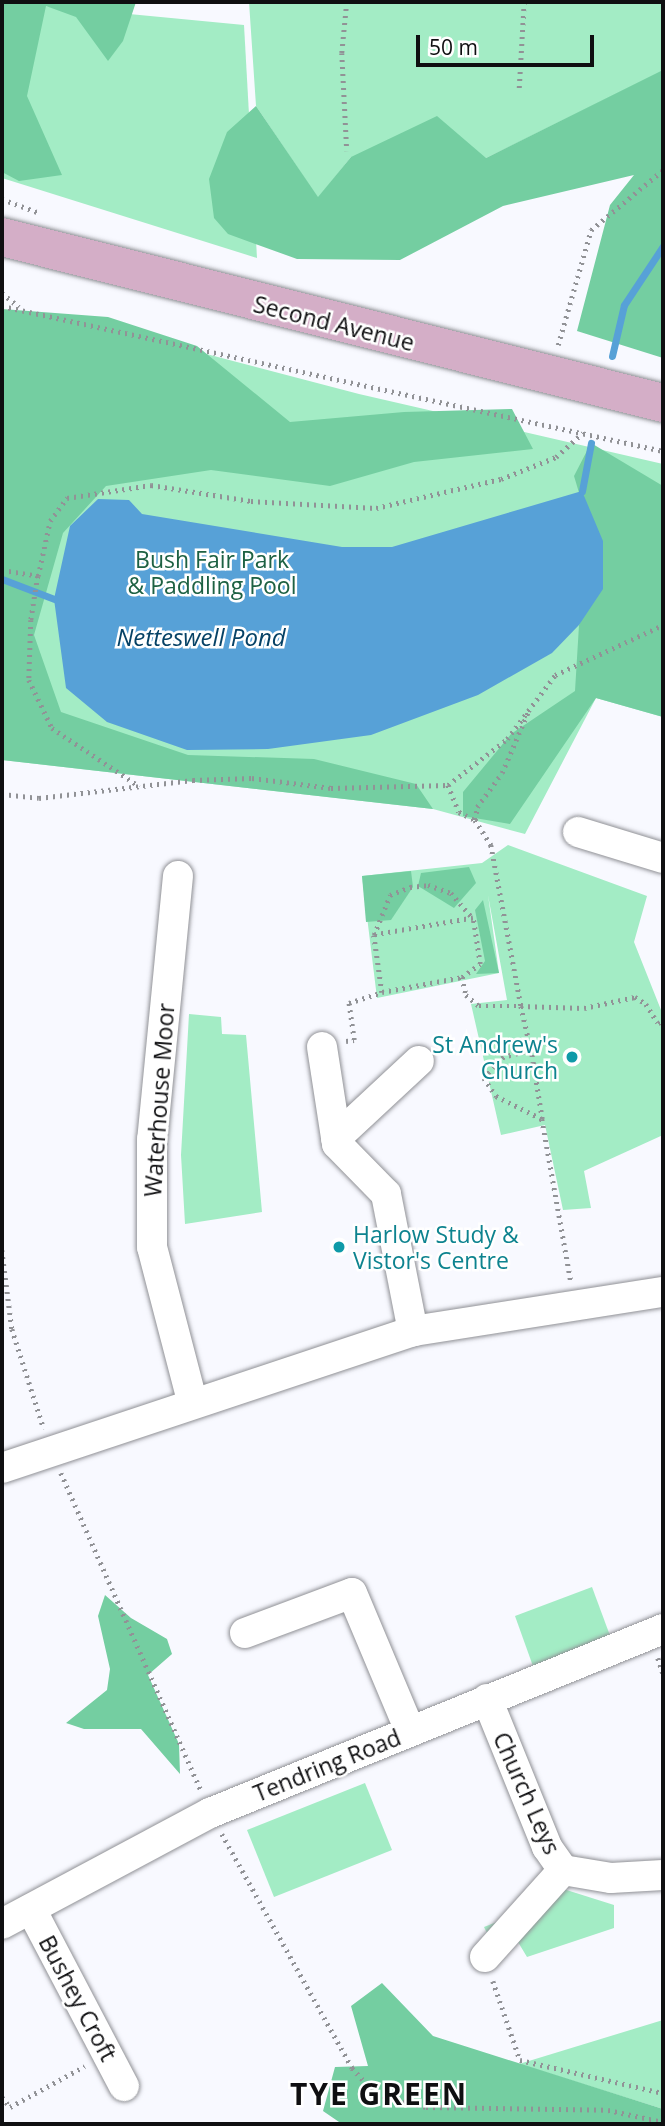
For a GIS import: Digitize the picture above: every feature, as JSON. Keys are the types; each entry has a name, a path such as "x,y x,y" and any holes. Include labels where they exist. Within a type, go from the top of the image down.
{"main road":[{"name":"Second Avenue","path":"3,238 663,402"}],"street":[{"path":"578,832 663,858"},
{"name":"Waterhouse Moor","path":"178,876 152,1139 152,1247 193,1404"},
{"path":"322,1047 337,1144 386,1194 413,1331"},
{"path":"336,1138 419,1061"},
{"path":"2,1468 52,1454 413,1331 663,1292"},
{"path":"246,1633 352,1593 410,1731"},
{"name":"Tendring Road","path":"2,1924 210,1813 663,1629"},
{"name":"Church Leys","path":"487,1699 547,1847 563,1870 611,1878 663,1875"},
{"path":"485,1957 563,1870"},
{"name":"Bushey Croft","path":"31,1909 124,2086"}],"path":[{"path":"347,2 342,53 347,151"},
{"path":"519,88 524,2"},
{"path":"556,353 591,230 663,170"},
{"path":"2,293 20,307"},
{"path":"2,306 20,307 663,451"},
{"path":"140,786 52,728 29,680 34,602 50,521 67,498 151,485 251,500 376,508 501,479 556,457 584,432"},
{"path":"2,570 38,579"},
{"path":"2,794 39,798 140,786 252,778 331,788 448,785 507,739 555,675 663,625"},
{"path":"475,820 477,807 502,773 531,704"},
{"path":"448,785 459,812 475,820 491,845 531,1049 575,1306"},
{"path":"322,1047 354,1040 349,1003 382,992 462,977 480,964 473,918 451,893 428,885 410,887 390,895 374,935 382,992"},
{"path":"374,935 473,918"},
{"path":"462,977 466,995 479,1006 584,1008 635,997 646,1004 658,1023 663,1021"},
{"path":"531,1049 504,1058 484,1078 496,1096 542,1119"},
{"path":"2,1250 12,1329 52,1454 210,1813 352,2068 376,2094 426,2107 608,2110 663,2122"},
{"path":"485,1957 520,2060 663,2093"},
{"path":"2,2097 10,2107 107,2054"}],"green space":[{"path":"2,2 136,2 123,41 108,61 76,17 46,6 27,96 62,175 19,181 2,172"},
{"path":"4,2 244,25 257,258 2,178"},
{"path":"249,2 663,2 663,71 486,158 351,157 318,198 256,106"},
{"path":"663,70 663,358 577,331 610,205 634,175 503,206 400,260 297,259 228,234 214,218 209,179 227,132 256,106 318,197 351,157 437,116 486,158"},
{"path":"2,309 108,317 197,346 290,422 404,412 512,409 533,449 414,462 330,486 211,470 106,486 63,533 34,635 61,712 188,755 314,759 416,784 433,809 2,760"},
{"name":"Bush Fair Park & Paddling Pool","path":"65,317 359,394 663,464 663,717 596,698 525,834 433,809 2,760"},
{"path":"591,443 663,486 663,717 596,698 510,824 463,816 463,792 511,734 575,691 579,625 603,573 574,476"},
{"path":"508,845 647,896 634,942 663,1015 663,1135 584,1171 591,1208 563,1210 545,1125 501,1135 471,1004 507,1000 488,895 499,973 377,998 362,876 482,863"},
{"path":"469,867 476,883 454,908 418,886 421,873"},
{"path":"411,871 413,887 391,920 366,922 362,876"},
{"path":"483,900 499,973 476,974 485,961 475,910"},
{"path":"189,1014 221,1017 222,1034 246,1035 262,1212 185,1224 181,1155"},
{"path":"592,1587 612,1641 534,1669 515,1616"},
{"path":"105,1595 131,1618 167,1639 172,1654 148,1675 179,1744 180,1774 141,1729 84,1729 66,1723 107,1690 110,1669 98,1616"},
{"path":"365,1783 392,1850 274,1897 247,1830"},
{"path":"557,1887 614,1905 614,1928 527,1957 518,1942 494,1947 484,1927 522,1912"},
{"path":"382,1983 433,2036 663,2109 663,2124 342,2124 323,2111 335,2067 368,2066 351,2006"},
{"path":"663,2020 663,2109 519,2064"}],"water":[{"name":"Netteswell Pond","path":"582,491 603,541 603,589 579,625 552,653 478,695 371,735 268,749 187,750 107,722 66,688 54,599 70,526 98,499 129,500 142,514 342,547 392,547"}],"waterway":[{"path":"612,356 624,305 663,246"},
{"path":"582,491 591,443"},
{"path":"2,579 54,599"}],"place":[{"name":"St Andrew's Church","path":"572,1057"},
{"name":"Harlow Study & Vistor's Centre","path":"339,1247"}],"district":[{"name":"TYE GREEN","path":"379,2094"}]}
